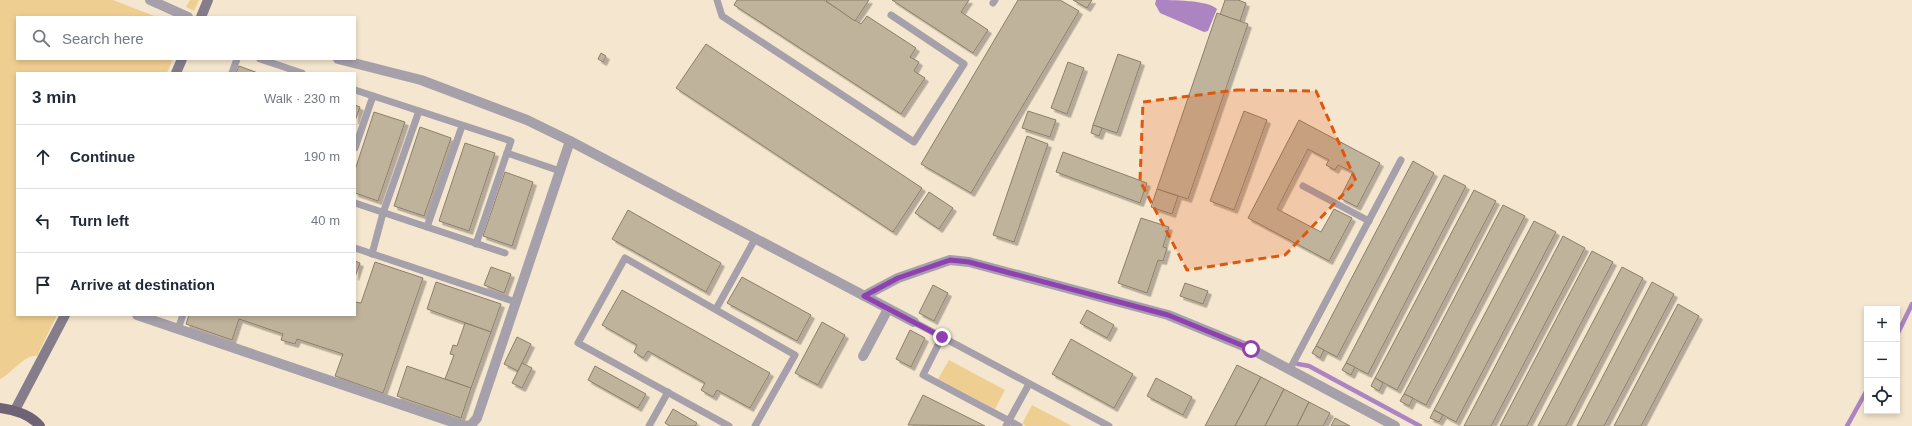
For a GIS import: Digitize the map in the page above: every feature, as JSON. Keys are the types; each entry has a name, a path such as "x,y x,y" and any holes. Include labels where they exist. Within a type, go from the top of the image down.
{"main road":[{"path":"201,16 208,0"},
{"path":"176,72 182,60"},
{"path":"15,410 64,316"},
{"path":"0,408 15,410 36,421 40,426"}],"street":[{"path":"150,0 186,16"},
{"path":"342,60 421,80 527,120 570,141 914,322"},
{"path":"140,316 464,426 472,425 477,418 570,141"},
{"path":"864,296 898,278 950,260 969,262 1168,315 1237,342 1395,426"},
{"path":"863,356 888,309"}],"lane":[{"path":"717,0 722,16 914,142 964,64 891,15"},
{"path":"232,72 237,60"},
{"path":"263,60 299,72"},
{"path":"277,72 279,65"},
{"path":"356,90 511,141 476,244"},
{"path":"356,145 373,96"},
{"path":"372,254 383,213 419,111"},
{"path":"427,227 462,126"},
{"path":"507,152 560,171"},
{"path":"1290,369 1402,160"},
{"path":"1303,186 1369,221"},
{"path":"356,204 504,253"},
{"path":"716,309 755,239"},
{"path":"356,248 516,302"},
{"path":"729,426 578,343 625,258 795,355 755,426"},
{"path":"178,329 183,316"},
{"path":"914,322 1109,426"},
{"path":"942,337 923,375 1008,424 1018,426"},
{"path":"1008,424 1029,384"},
{"path":"649,426 668,392"}],"highlighted area":[{"path":"1237,90 1316,91 1356,181 1285,255 1187,270 1140,181 1143,102"}],"shaded area":[{"path":"0,0 113,0 154,16 16,16 16,60 173,60 167,72 16,72 16,316 57,316 37,356 33,356 23,361 0,379"},
{"path":"190,0 199,0 194,11 186,7"},
{"path":"1156,0 1198,2 1217,9 1208,31 1204,32 1160,13 1155,4"},
{"path":"949,360 1005,390 995,409 938,379"},
{"path":"1032,405 1072,426 1027,426 1022,424"}],"building":[{"path":"737,0 824,0 861,24 867,16 916,48 910,57 919,62 914,71 925,78 901,114 734,5"},
{"path":"869,0 855,21 826,1"},
{"path":"892,0 969,0 961,12 988,30 973,53"},
{"path":"1018,0 1060,0 1079,11 971,193 921,164"},
{"path":"1073,0 1092,0 1087,8"},
{"path":"1225,0 1238,0 1246,3 1240,21 1220,15"},
{"path":"1217,13 1248,24 1188,199 1157,189"},
{"path":"706,44 922,188 893,232 676,88"},
{"path":"601,53 606,56 603,62 598,59"},
{"path":"1118,54 1141,62 1117,133 1093,125"},
{"path":"1068,62 1084,68 1067,114 1051,108"},
{"path":"239,66 255,72 236,72"},
{"path":"356,105 360,107 356,118"},
{"path":"1028,111 1056,120 1050,137 1022,128"},
{"path":"1244,111 1267,120 1234,210 1210,201"},
{"path":"374,112 405,122 378,201 356,193 356,167"},
{"path":"1299,120 1380,163 1357,207 1340,198 1353,172 1338,165 1335,170 1326,165 1329,160 1308,149 1277,209 1321,232 1334,209 1352,218 1329,261 1248,218"},
{"path":"1093,125 1102,128 1099,136 1091,133"},
{"path":"420,127 451,138 424,216 394,206"},
{"path":"1027,136 1048,144 1014,242 993,235"},
{"path":"465,143 495,153 469,231 439,221"},
{"path":"1063,152 1147,183 1140,203 1056,172"},
{"path":"1413,161 1434,173 1337,357 1316,346"},
{"path":"505,172 533,182 512,246 483,236"},
{"path":"1444,175 1466,186 1368,374 1346,363"},
{"path":"1157,189 1178,196 1172,214 1151,207"},
{"path":"1474,190 1496,201 1397,390 1375,378"},
{"path":"929,192 953,208 939,229 915,213"},
{"path":"1503,205 1525,216 1426,405 1404,394"},
{"path":"628,210 721,263 706,292 612,239"},
{"path":"1141,218 1169,227 1163,247 1167,248 1163,261 1158,260 1147,293 1118,283"},
{"path":"1534,221 1556,232 1456,422 1434,410"},
{"path":"1563,236 1585,248 1491,426 1464,426"},
{"path":"1592,251 1613,262 1527,426 1500,426"},
{"path":"356,261 360,263 356,274"},
{"path":"375,262 423,278 383,393 335,376 343,354 297,339 295,344 281,340 283,334 239,319 232,340 186,324 189,316 356,316 356,302 361,303"},
{"path":"491,267 511,274 504,293 484,285"},
{"path":"1622,267 1643,278 1566,426 1538,426"},
{"path":"742,277 811,315 797,341 727,303"},
{"path":"436,282 501,304 491,332 427,309"},
{"path":"1652,282 1674,294 1604,426 1577,426"},
{"path":"1185,283 1208,291 1203,304 1180,296"},
{"path":"933,285 948,293 934,321 919,313"},
{"path":"622,290 770,373 750,408 717,390 713,397 701,390 705,383 648,351 643,358 634,352 637,345 602,325"},
{"path":"1678,304 1699,316 1641,426 1614,426"},
{"path":"1087,310 1114,325 1107,338 1080,323"},
{"path":"822,322 845,335 818,385 795,373"},
{"path":"465,323 491,332 471,388 445,379 454,355 450,354 453,345 457,346"},
{"path":"910,330 925,338 911,367 896,359"},
{"path":"517,337 531,344 518,371 504,364"},
{"path":"1071,339 1133,374 1114,408 1052,374"},
{"path":"1316,346 1324,350 1320,358 1312,353"},
{"path":"522,363 532,368 522,388 512,383"},
{"path":"1346,363 1355,367 1351,375 1342,370"},
{"path":"1237,365 1261,377 1235,426 1205,426"},
{"path":"407,366 471,388 461,418 397,396"},
{"path":"595,366 646,394 638,408 588,380"},
{"path":"1261,377 1284,389 1265,426 1235,426"},
{"path":"1156,378 1192,397 1183,415 1147,396"},
{"path":"1375,378 1383,383 1379,391 1371,386"},
{"path":"1284,389 1309,402 1297,426 1265,426"},
{"path":"1404,394 1413,398 1409,406 1400,401"},
{"path":"923,395 985,426 908,425"},
{"path":"1309,402 1330,413 1323,426 1297,426"},
{"path":"673,409 697,423 695,426 670,426 665,423"},
{"path":"1434,410 1443,415 1439,422 1430,418"},
{"path":"1335,418 1350,426 1331,426"}],"waterway":[{"path":"1900,329 1912,304"},
{"path":"1298,364 1309,366 1420,426"},
{"path":"1847,426 1864,395"}],"route":[{"path":"942,337 864,296 898,278 950,260 969,262 1168,315 1223,336 1251,349"}]}
